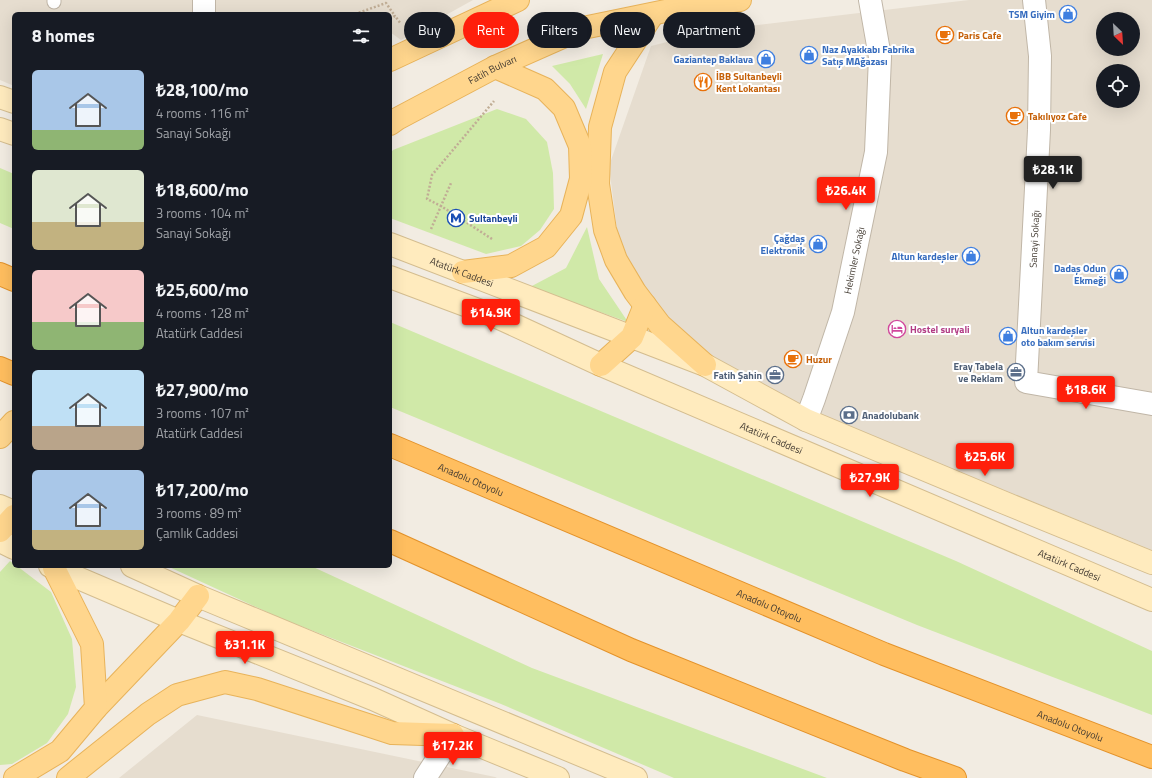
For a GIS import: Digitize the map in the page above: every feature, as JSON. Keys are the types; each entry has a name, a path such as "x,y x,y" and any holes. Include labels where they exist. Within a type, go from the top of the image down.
{"highway":[{"path":"0,274 12,279"},
{"path":"0,368 12,373"},
{"name":"Anadolu Otoyolu","path":"392,446 884,654 1152,757"},
{"path":"392,542 631,650 905,760 954,778"}],"main road":[{"path":"392,59 518,0"},
{"name":"Fatih Bulvarı","path":"655,14 740,0"},
{"name":"Fatih Bulvarı","path":"392,123 495,67 584,28 600,25"},
{"path":"631,48 615,72 600,127 598,184 605,230 616,260 635,292 660,325 705,365"},
{"path":"463,272 511,266 546,247 571,216 581,179 580,146 564,108 545,89 495,67"},
{"path":"601,364 632,337 645,305"},
{"path":"0,438 12,424"},
{"path":"0,531 12,518"},
{"path":"53,568 92,644 96,708"},
{"path":"15,778 60,750 96,708 179,621 198,596"},
{"path":"68,778 148,714 177,695 225,682 257,688 392,733 453,735"}],"street":[{"path":"204,0 204,12"},
{"name":"Hekimler Sokağı","path":"806,420 843,312 876,152 880,57 870,0"},
{"name":"Sanayi Sokağı","path":"1034,0 1040,64 1038,146 1026,382 1152,404"},
{"path":"0,97 12,101"},
{"path":"0,128 12,133"},
{"name":"Atatürk Caddesi","path":"392,245 705,365 806,420 1000,501 1152,562"},
{"name":"Atatürk Caddesi","path":"392,277 498,318 601,364 1152,600"},
{"path":"0,506 12,511"},
{"path":"0,541 12,547"},
{"path":"54,568 179,621 373,699 453,735 558,778"},
{"path":"136,568 198,596 636,778"},
{"path":"425,778 453,735"}],"path":[{"path":"361,12 386,3 395,16"},
{"path":"515,76 432,175 427,199 441,206 523,259"},
{"path":"419,255 450,183"}],"shaded area":[{"path":"0,0 473,0 451,12 404,12 404,38 401,40 392,33 392,12 12,12 12,85 0,80"},
{"path":"969,0 1152,0 1152,550 821,416 725,369 667,319 620,254 609,166 650,48 655,48 655,45 663,43 663,48 755,48 755,25"},
{"path":"197,715 495,777 497,778 119,778"}],"green space":[{"path":"603,54 586,109 570,84 552,66"},
{"path":"497,109 526,119 547,142 553,173 554,209 540,230 521,246 486,254 392,219 393,150"},
{"path":"0,168 12,173 12,228 0,223"},
{"path":"587,227 599,279 628,322 530,287 566,268"},
{"path":"392,323 956,561 1152,651 1152,715 917,625 392,408"},
{"path":"10,561 12,562 12,568 20,568 51,592 72,639 76,687 68,714 47,743 12,764 0,765 0,572"},
{"path":"171,568 315,568 532,668 827,778 674,778 501,704 280,618"}],"place":[{"name":"TSM Giyim","path":"1068,14"},
{"name":"Paris Cafe","path":"945,35"},
{"name":"Naz Ayakkabı Fabrika Satış MAğazası","path":"809,55"},
{"name":"Gaziantep Baklava","path":"766,59"},
{"name":"İBB Sultanbeyli Kent Lokantası","path":"703,82"},
{"name":"Takılıyoz Cafe","path":"1015,116"},
{"name":"Sultanbeyli","path":"456,218"},
{"name":"Çağdaş Elektronik","path":"818,244"},
{"name":"Altun kardeşler","path":"971,256"},
{"name":"Dadaş Odun Ekmeği","path":"1119,274"},
{"name":"Hostel suryali","path":"897,329"},
{"name":"Altun kardeşler oto bakım servisi","path":"1008,336"},
{"name":"Huzur","path":"793,359"},
{"name":"Eray Tabela ve Reklam","path":"1016,372"},
{"name":"Fatih Şahin","path":"775,375"},
{"name":"Anadolubank","path":"849,415"}]}
